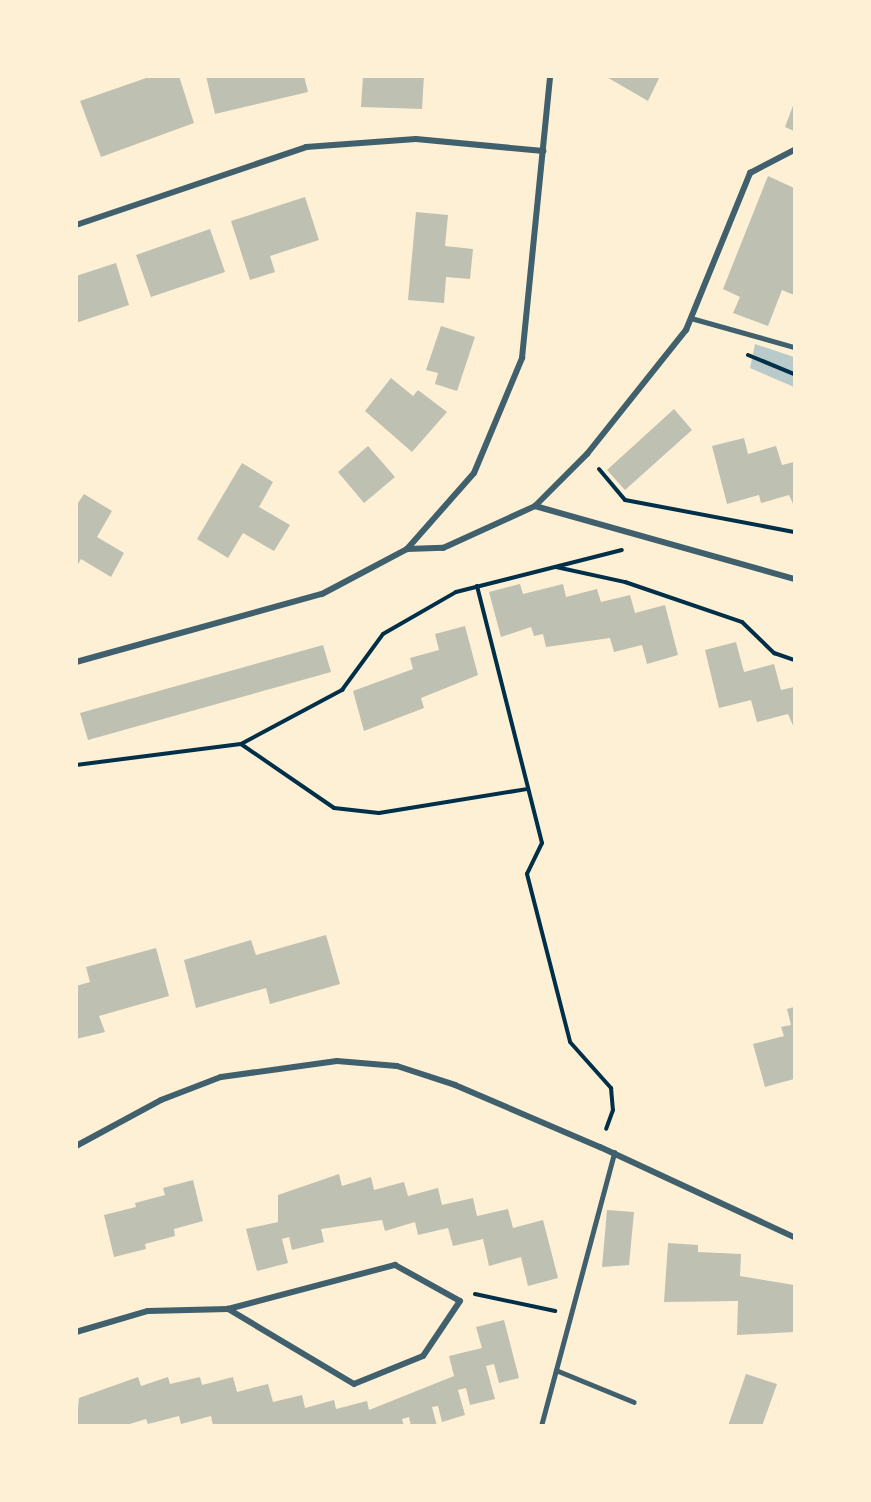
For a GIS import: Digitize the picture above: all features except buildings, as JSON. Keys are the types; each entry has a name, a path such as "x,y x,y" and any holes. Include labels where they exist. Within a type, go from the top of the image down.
{"street":[{"path":"76,662 322,594 407,549 474,472 522,358 550,76"},
{"path":"76,225 306,147 416,139 543,151"},
{"path":"407,549 443,548 535,506 587,454 661,367 691,318 750,173 795,150"},
{"path":"535,506 795,579"},
{"path":"76,1146 160,1100 221,1077 337,1061 398,1066 455,1084 614,1153 795,1237"},
{"path":"76,1332 148,1311 228,1309 395,1265 460,1301 423,1356 354,1384 281,1346 228,1309"}],"lane":[{"path":"691,318 795,347"},
{"path":"541,1425 614,1153"},
{"path":"556,1370 634,1402"}],"path":[{"path":"587,454 625,500 795,532"},
{"path":"76,765 241,744 342,690 383,634 477,586 552,566 630,549"},
{"path":"552,566 625,582 742,622 774,652 795,660"},
{"path":"477,586 542,843 527,874 570,1042 610,1088 613,1110 600,1147"},
{"path":"241,744 334,808 379,813 528,789"},
{"path":"460,1301 480,1292 570,1315"}],"shaded area":[{"path":"755,344 794,357 794,387 750,368"}]}
